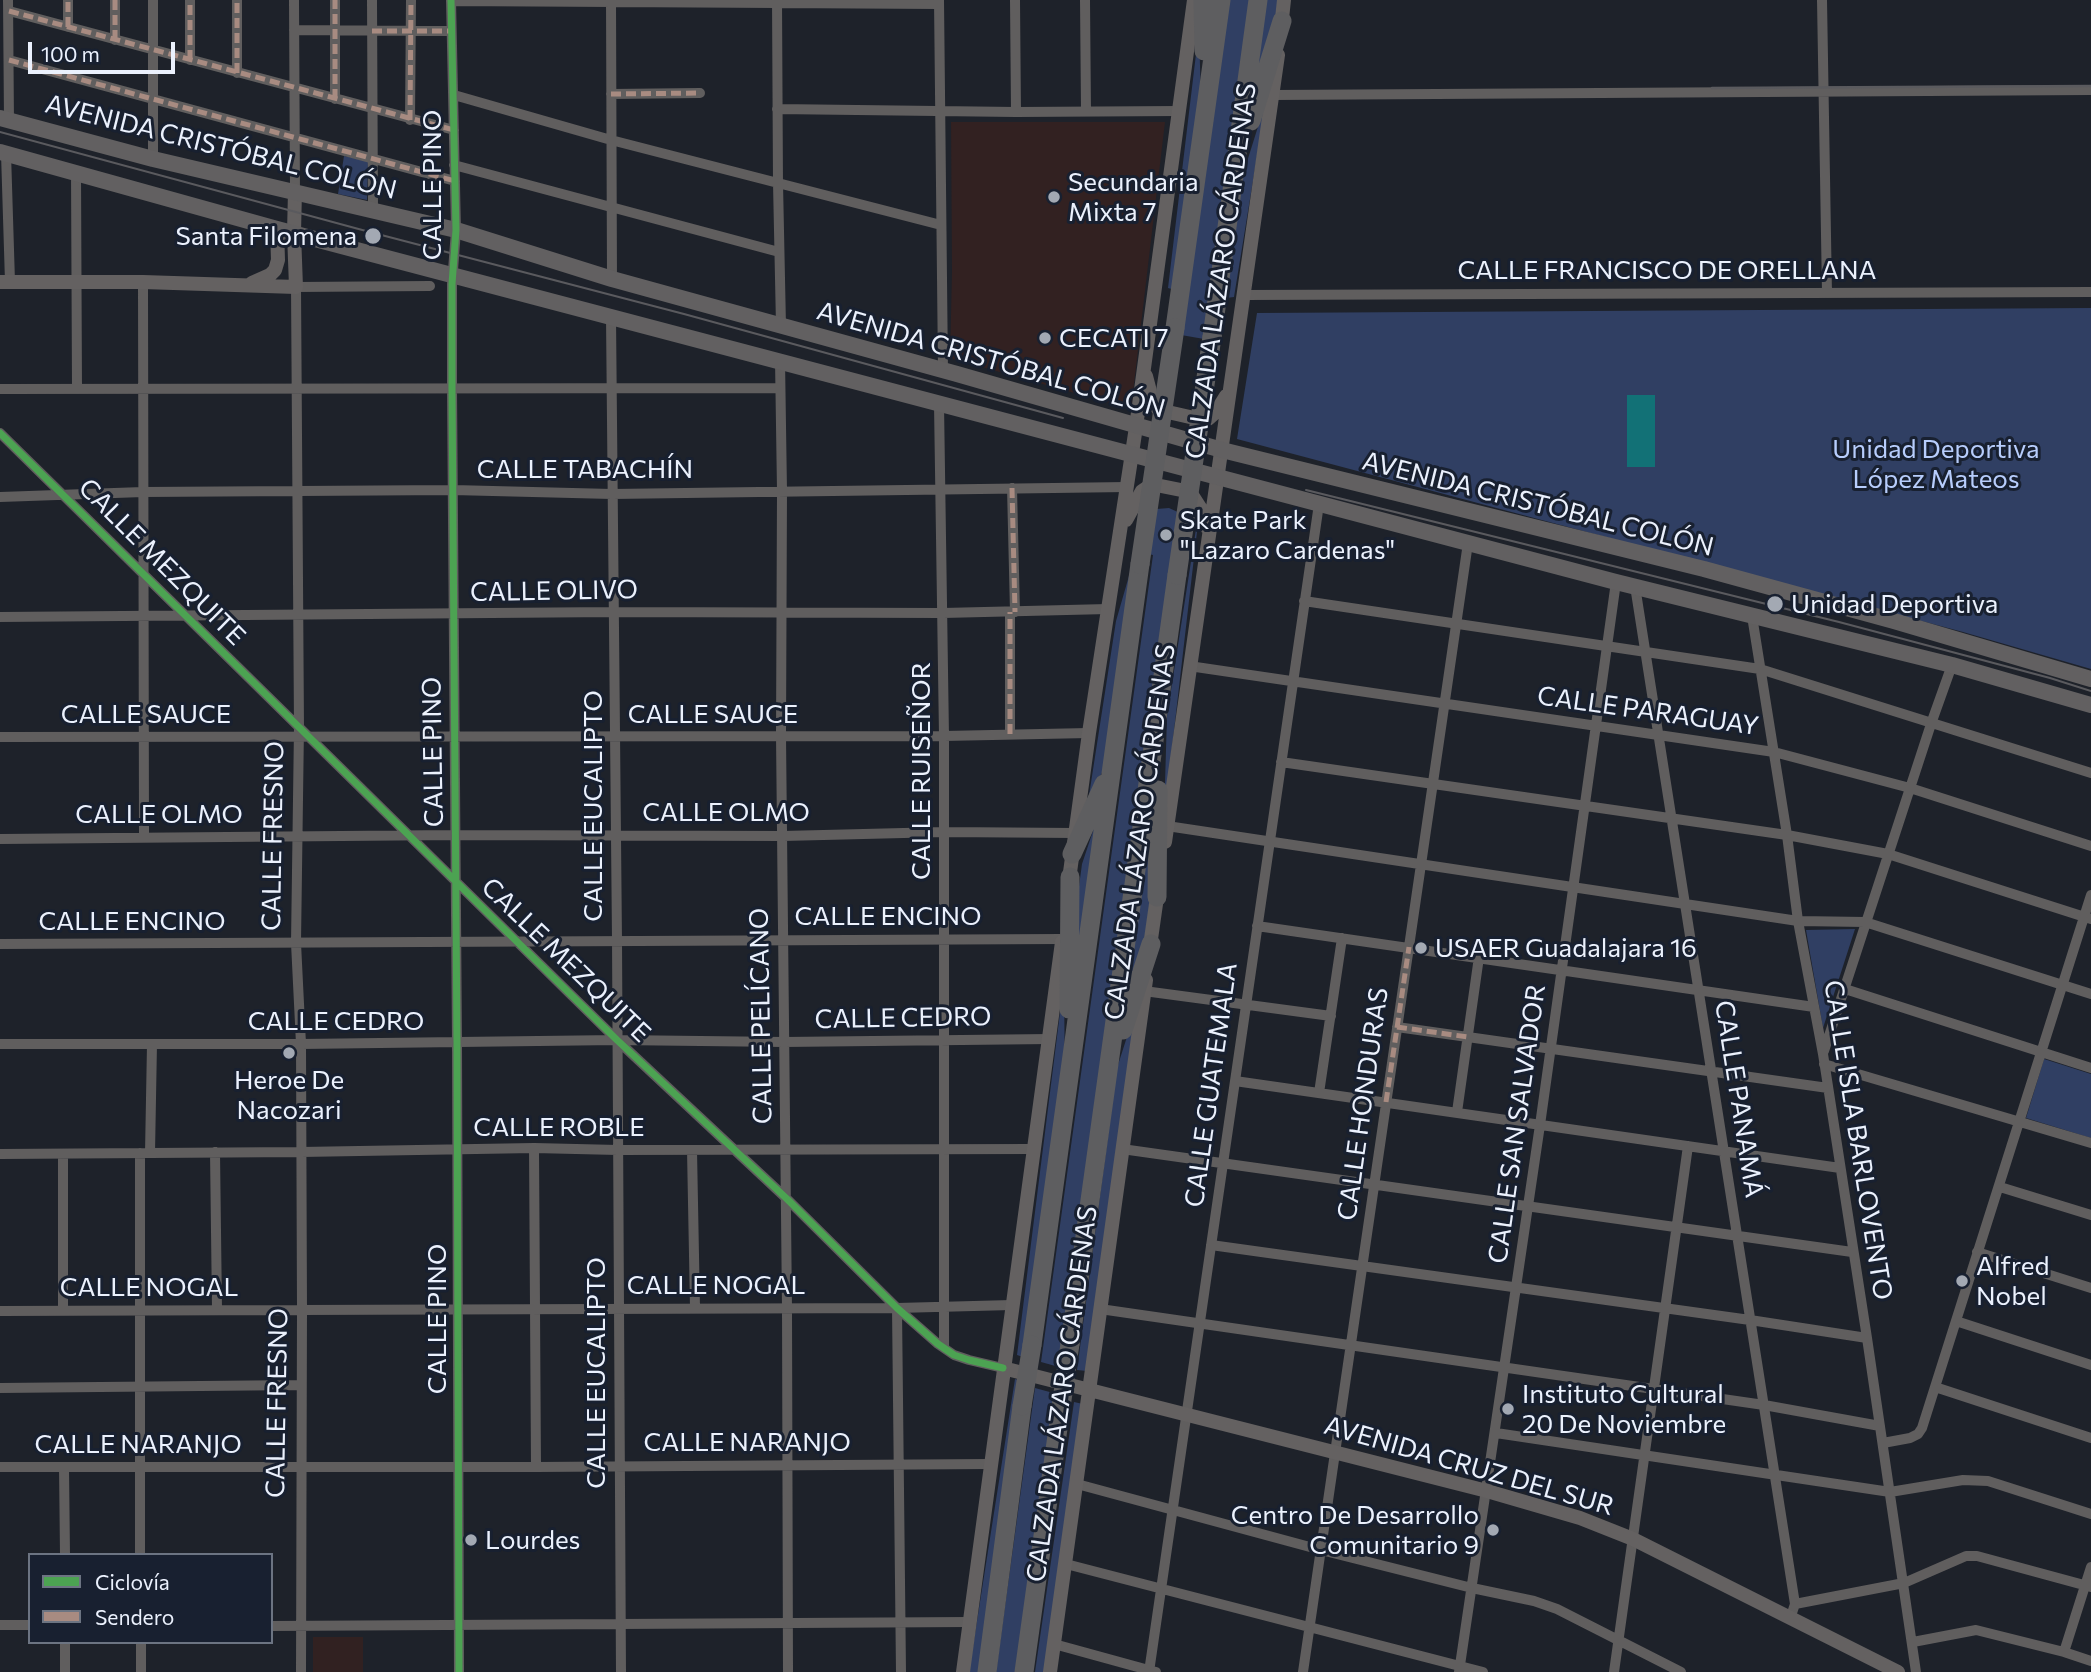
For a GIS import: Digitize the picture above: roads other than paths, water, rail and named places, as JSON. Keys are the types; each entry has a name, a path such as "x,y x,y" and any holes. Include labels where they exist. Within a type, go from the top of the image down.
{"highway":[{"path":"1203,0 1206,105"},
{"name":"CALZADA LÁZARO CÁRDENAS","path":"987,1672 1022,1406 1221,0"},
{"name":"CALZADA LÁZARO CÁRDENAS","path":"1024,1672 1258,0"},
{"path":"1233,179 1282,21"},
{"path":"1157,897 1159,711"},
{"path":"1072,854 1113,764"},
{"path":"1068,1087 1070,877"},
{"path":"1107,1081 1151,944"}],"main road":[{"path":"963,1672 1050,1039 1072,854 1136,427 1194,0"},
{"name":"CALZADA LÁZARO CÁRDENAS","path":"1051,1672 1189,666 1273,94 1284,0"},
{"name":"AVENIDA CRISTÓBAL COLÓN","path":"5,120 153,159 456,230 612,279 943,370 1136,427 1276,465 1704,569 1894,621 2091,680"},
{"name":"AVENIDA CRISTÓBAL COLÓN","path":"3,153 285,231 939,404 1616,582 1952,665 2091,705"},
{"name":"CALLE FRESNO","path":"295,191 285,231 296,287"},
{"path":"245,286 264,279 275,270 285,231"},
{"path":"5,282 143,282 296,287"},
{"path":"1144,365 1151,397 1159,410 1208,419 1216,412 1229,391"},
{"path":"1102,446 1108,443 1114,432 1110,419"},
{"path":"1248,485 1261,473 1276,465"},
{"path":"1120,530 1142,491 1156,485 1186,491 1192,495 1201,509 1208,539"},
{"name":"AVENIDA CRUZ DEL SUR","path":"1003,1368 1487,1491 1580,1518 1633,1539 1881,1668 1898,1672"}],"street":[{"path":"68,0 68,27"},
{"path":"115,0 115,40"},
{"path":"153,0 153,159"},
{"path":"190,0 190,60"},
{"path":"236,73 237,0"},
{"name":"CALLE FRESNO","path":"294,0 295,191"},
{"path":"335,0 335,99"},
{"path":"372,0 373,209"},
{"path":"410,120 411,0"},
{"path":"1015,0 1016,112"},
{"path":"1085,0 1086,111"},
{"path":"1822,0 1827,293"},
{"path":"451,1 939,2 943,370"},
{"name":"CALLE PINO","path":"451,1 456,230 452,389 459,1672"},
{"path":"611,1 612,279"},
{"path":"777,1 781,326"},
{"path":"5,120 9,60 6,4 68,27 454,131"},
{"path":"294,30 451,31"},
{"path":"9,60 455,181"},
{"path":"1273,94 2091,90"},
{"path":"611,94 700,93"},
{"path":"454,95 611,140 941,225"},
{"path":"777,109 939,112 1179,111"},
{"path":"3,153 5,282"},
{"path":"454,165 779,252"},
{"path":"76,172 77,389"},
{"path":"143,282 144,837"},
{"path":"296,287 430,286"},
{"name":"CALLE FRESNO","path":"296,287 298,614 303,734 296,943 301,1044 301,1672"},
{"name":"CALLE FRANCISCO DE ORELLANA","path":"1244,295 2091,292"},
{"name":"CALLE EUCALIPTO","path":"611,317 621,1672"},
{"name":"CALLE PELÍCANO","path":"780,360 788,1672"},
{"path":"0,389 780,388"},
{"name":"CALLE RUISEÑOR","path":"939,404 944,736 944,1348"},
{"name":"CALLE MEZQUITE","path":"0,433 303,734 897,1308 954,1355 1003,1368"},
{"name":"CALLE TABACHÍN","path":"0,496 143,492 453,490 612,494 1127,486"},
{"path":"1010,734 1012,488"},
{"name":"CALLE GUATEMALA","path":"1152,1671 1185,1414 1319,504"},
{"name":"CALLE HONDURAS","path":"1303,1672 1468,543"},
{"name":"CALLE SAN SALVADOR","path":"1460,1669 1586,806 1616,582"},
{"name":"CALLE PANAMÁ","path":"1635,586 1795,1604 1790,1619"},
{"path":"1304,601 1760,669 2091,773"},
{"name":"CALLE OLIVO","path":"0,617 614,612 943,613 1108,609"},
{"name":"CALLE ISLA BARLOVENTO","path":"1752,616 1798,921 1828,1088 1867,1338 1916,1672"},
{"path":"1952,665 1865,922 1823,1059 2091,1143"},
{"name":"CALLE PARAGUAY","path":"1189,666 1774,752 1910,788 2091,846"},
{"name":"CALLE SAUCE","path":"0,737 303,734 455,737 944,736 1089,733"},
{"path":"1281,762 1787,835 1888,854 2088,918"},
{"path":"1167,826 1798,921 1865,922 2091,994"},
{"name":"CALLE OLMO","path":"0,839 1075,833"},
{"path":"1882,1443 1910,1438 1922,1428 2041,1052 2088,918 2091,895"},
{"path":"1257,926 1814,1007"},
{"path":"1319,1093 1342,938"},
{"name":"CALLE ENCINO","path":"0,944 1062,939"},
{"path":"1457,1112 1479,957"},
{"path":"1844,989 2091,1068"},
{"path":"1144,991 1331,1016"},
{"path":"1397,1027 1828,1088"},
{"name":"CALLE CEDRO","path":"0,1044 1050,1039"},
{"path":"140,1553 141,1309 145,1153 152,1044"},
{"path":"1235,1081 1840,1168"},
{"path":"1614,1672 1688,1146"},
{"path":"534,1149 536,1467"},
{"name":"CALLE ROBLE","path":"0,1154 534,1149 1033,1149"},
{"path":"1122,1149 1852,1252"},
{"path":"692,1150 695,1308"},
{"path":"215,1153 217,1309"},
{"path":"63,1154 64,1310"},
{"path":"2000,1187 2091,1215"},
{"path":"1211,1245 1867,1338"},
{"path":"1977,1252 2091,1288"},
{"name":"CALLE NOGAL","path":"0,1311 1012,1306"},
{"path":"897,1308 901,1464 901,1672"},
{"path":"1100,1309 1764,1405 1880,1426"},
{"path":"1956,1321 2091,1365"},
{"path":"0,1388 301,1385"},
{"path":"1935,1387 2091,1438"},
{"path":"1496,1433 1890,1492 1963,1480 1988,1481 2091,1514"},
{"name":"CALLE NARANJO","path":"0,1467 458,1468 990,1464"},
{"path":"64,1467 65,1553"},
{"path":"1077,1485 1321,1550 1548,1605 1681,1672"},
{"path":"1795,1604 1904,1583 1955,1559 1972,1556 2088,1586"},
{"path":"1066,1564 1310,1626 1460,1669 1483,1672"},
{"path":"2064,1652 2088,1586 2091,1567"},
{"path":"273,1626 969,1622"},
{"path":"0,1626 28,1626"},
{"path":"1913,1642 1976,1630 2091,1661"},
{"path":"65,1644 65,1672"},
{"path":"141,1644 141,1672"},
{"path":"1054,1644 1152,1671"}],"tram line":[{"path":"0,132 1063,418"},
{"path":"1306,490 1839,622 2091,691"}],"railway":[{"path":"1712,88 2091,86"}],"place":[{"name":"Secundaria Mixta 7","path":"1054,197"},
{"name":"Santa Filomena","path":"373,236"},
{"name":"CECATI 7","path":"1045,338"},
{"name":"Skate Park \"Lazaro Cardenas\"","path":"1166,535"},
{"name":"Unidad Deportiva","path":"1775,604"},
{"name":"USAER Guadalajara 16","path":"1421,948"},
{"name":"Heroe De Nacozari","path":"289,1053"},
{"name":"Alfred Nobel","path":"1962,1281"},
{"name":"Instituto Cultural 20 De Noviembre","path":"1508,1409"},
{"name":"Centro De Desarrollo Comunitario 9","path":"1493,1530"},
{"name":"Lourdes","path":"471,1540"}],"park label":[{"name":"Unidad Deportiva López Mateos","path":"1936,464"}]}
